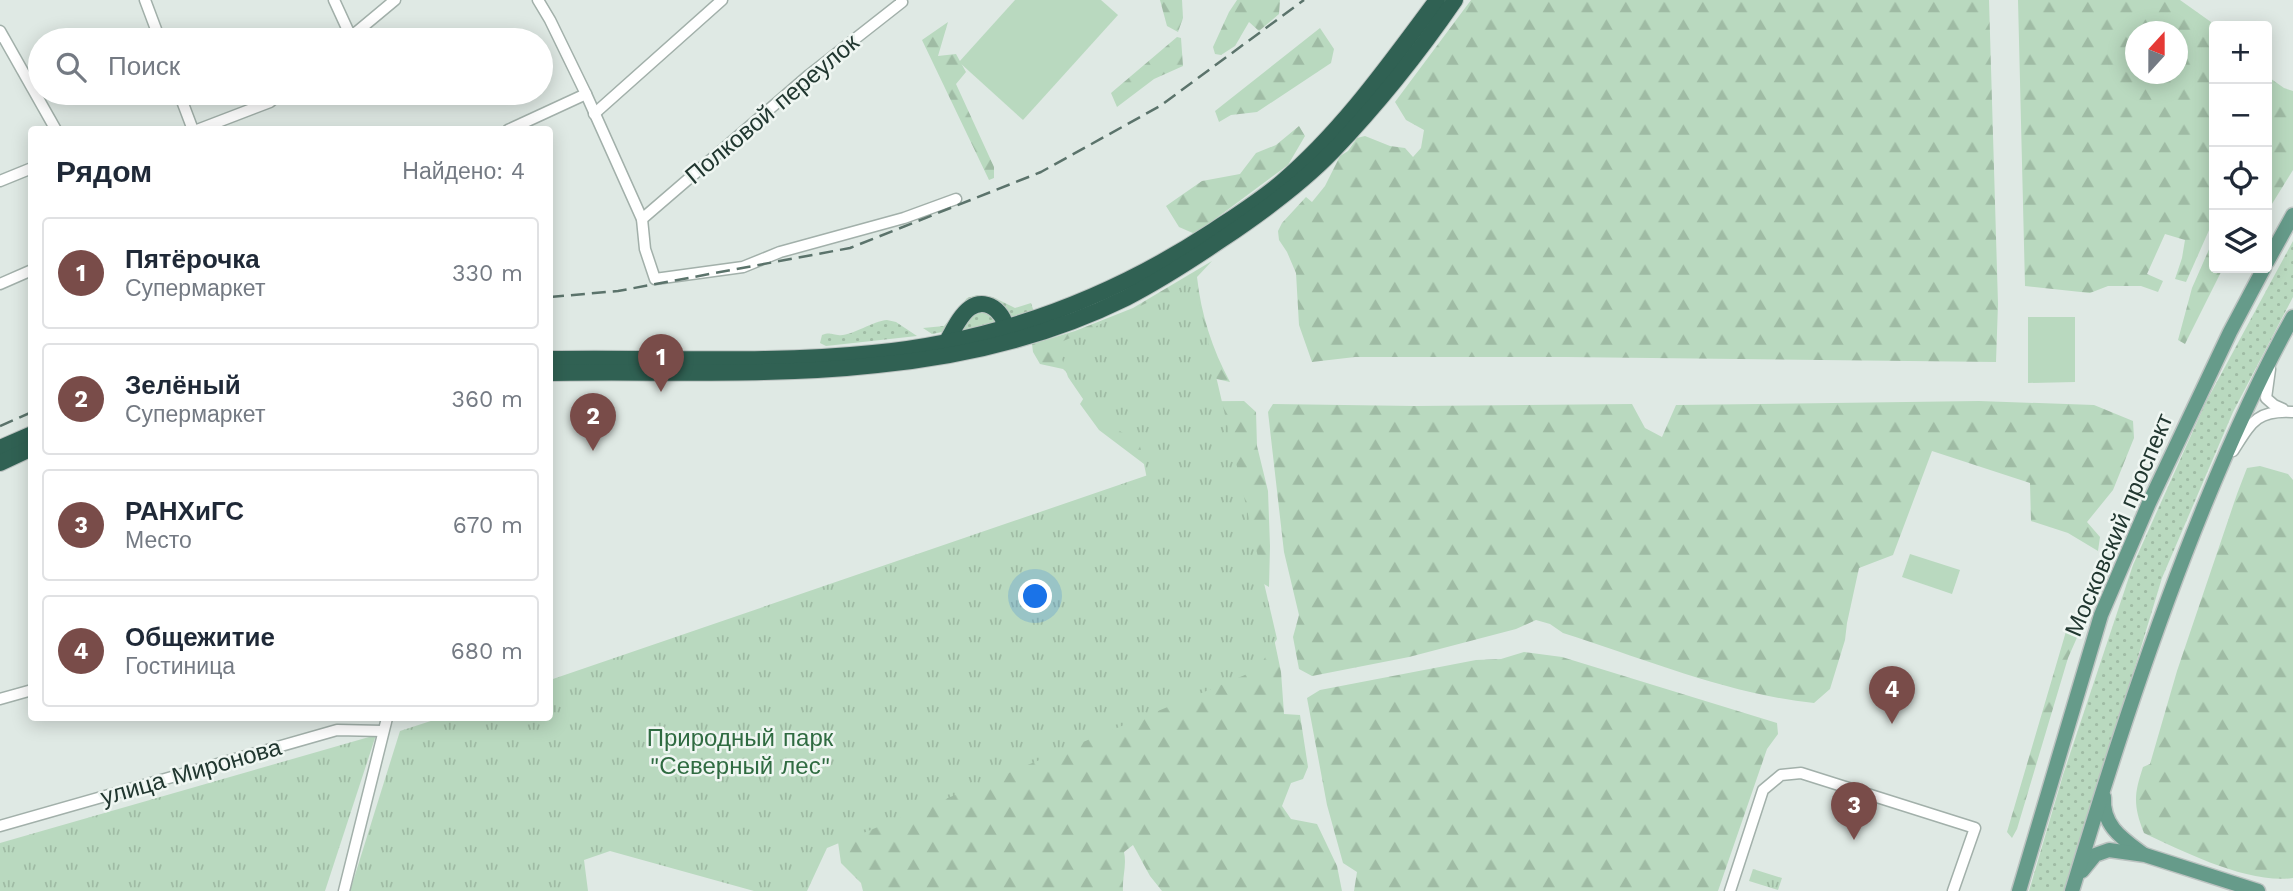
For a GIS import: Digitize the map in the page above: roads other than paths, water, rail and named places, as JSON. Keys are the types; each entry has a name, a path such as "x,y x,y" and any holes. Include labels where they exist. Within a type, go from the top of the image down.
{"highway":[{"path":"553,359 824,357 875,353 947,341 1007,327 1075,305 1169,260 1282,182 1363,97 1437,0"},
{"path":"553,373 771,373 880,365 1000,344 1125,298 1178,269 1270,205 1331,153 1415,58 1455,0"},
{"path":"947,341 966,312 977,306 987,305 996,309 1007,327 1000,344"},
{"path":"0,448 28,435"},
{"path":"0,463 28,450"}],"main road":[{"path":"2272,253 2293,215"},
{"name":"Московский проспект","path":"2019,891 2101,615 2149,503 2230,332 2261,273"},
{"path":"2072,891 2104,783 2155,631 2241,417 2293,317"},
{"path":"2104,783 2103,804 2107,821 2118,835 2144,855"},
{"path":"2072,891 2085,866 2095,855 2109,850 2144,855 2258,891"}],"street":[{"path":"145,0 156,28"},
{"path":"334,0 345,28"},
{"path":"361,28 396,0"},
{"path":"594,114 722,0"},
{"name":"Полковой переулок","path":"642,219 809,75 902,1"},
{"path":"542,2 642,219 645,249 654,279 743,267 780,252 904,218 956,199"},
{"path":"0,31 28,80"},
{"path":"517,126 586,94"},
{"path":"42,105 54,126"},
{"path":"184,105 193,126"},
{"path":"206,126 262,105"},
{"path":"0,181 28,170"},
{"path":"0,284 28,272"},
{"path":"2273,352 2266,398 2274,405 2293,412"},
{"path":"2217,475 2250,424 2274,411 2293,412"},
{"path":"0,699 28,691"},
{"path":"344,891 386,721"},
{"name":"улица Миронова","path":"0,826 337,730 383,731"},
{"path":"1730,891 1763,790 1781,775 1801,773 1975,828 1953,891"}],"railway":[{"path":"553,297 618,291 850,248 1041,172 1160,106 1304,0"},
{"path":"0,426 28,414"}],"place":[{"name":"Пятёрочка","path":"661,392"},
{"name":"Зелёный","path":"593,451"},
{"name":"Общежитие","path":"1892,724"},
{"name":"РАНХиГС","path":"1854,840"}],"park label":[{"name":"Природный парк \"Северный лес\"","path":"740,752"}]}
